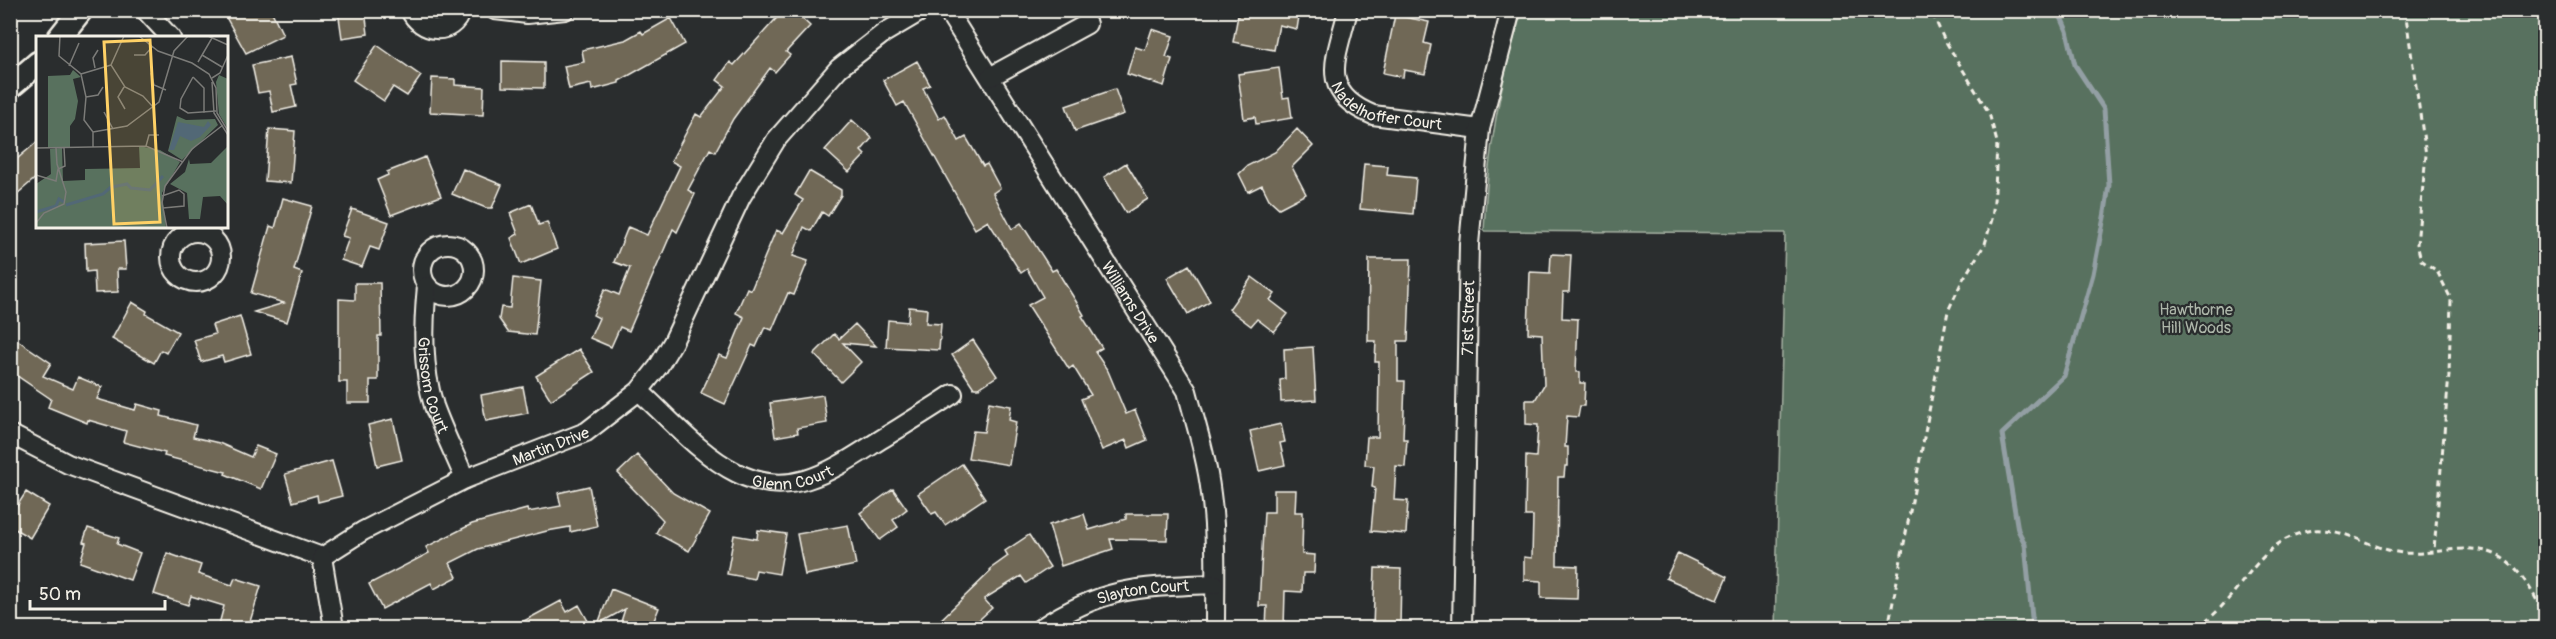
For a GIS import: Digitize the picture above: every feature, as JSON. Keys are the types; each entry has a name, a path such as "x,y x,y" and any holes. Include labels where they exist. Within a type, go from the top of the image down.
{"street":[{"path":"62,36 81,10"},
{"path":"145,10 169,36"},
{"path":"410,10 420,25 437,30 454,23 461,10"},
{"path":"495,10 527,14 564,10"},
{"name":"Martin Drive","path":"322,557 363,531 465,478 586,432 639,391 658,367 673,342 741,197 776,140 839,68 884,33 923,10"},
{"name":"Williams Drive","path":"947,10 1187,391 1204,456 1211,494 1215,628"},
{"name":"Nadelhoffer Court","path":"1348,10 1334,75 1337,88 1347,101 1358,109 1373,115 1480,129"},
{"name":"71st Street","path":"1462,628 1469,244 1480,129 1511,10"},
{"path":"990,77 1087,24"},
{"path":"10,87 36,65"},
{"name":"Grissom Court","path":"427,286 424,344 430,389 435,407 465,478"},
{"name":"Glenn Court","path":"639,391 724,466 752,480 776,484 810,480 829,472 953,394"},
{"path":"10,434 68,464 322,557 334,628"},
{"name":"Slayton Court","path":"1041,628 1078,606 1112,593 1146,587 1215,584"}],"path":[{"path":"1888,628 1948,311 1963,279 1985,244 1992,219 1995,191 1997,161 1995,128 1975,87 1943,38 1931,10"},
{"path":"2405,10 2426,155 2417,244 2421,260 2437,271 2451,299 2449,375 2434,550"},
{"path":"2196,628 2218,612 2273,548 2302,532 2331,530 2349,534 2378,548 2406,553 2473,549 2502,558 2528,584 2546,621"}],"green space":[{"name":"Hawthorne Hill Woods","path":"1522,11 2545,11 2545,628 1775,628 1785,233 1484,231 1488,175 1496,120 1507,64"}],"building":[{"path":"222,10 271,10 283,35 246,53"},
{"path":"338,10 365,10 368,34 342,38"},
{"path":"784,10 793,10 810,26 786,52 790,55 775,72 770,68 733,119 715,152 710,149 688,190 695,194 677,232 673,229 629,331 620,327 611,347 590,338 599,318 593,315 605,289 619,295 630,268 614,262 628,227 647,235 680,166 671,161 696,114 701,117 725,86 717,80 730,62 734,65"},
{"path":"1239,10 1300,10 1297,29 1279,25 1274,50 1233,42"},
{"path":"1395,15 1429,22 1424,43 1431,45 1425,74 1404,70 1403,77 1383,73"},
{"path":"671,18 685,44 619,83 592,90 591,84 569,89 564,66 584,62 582,50 625,40 641,31 643,34"},
{"path":"1152,29 1173,36 1166,57 1172,59 1164,86 1127,74 1135,47 1145,50"},
{"path":"377,45 421,76 407,96 393,87 384,101 353,80"},
{"path":"291,57 297,84 291,85 296,107 273,112 269,91 258,93 252,65"},
{"path":"502,61 544,62 544,88 502,87"},
{"path":"917,61 930,85 923,88 939,119 945,115 959,141 966,137 983,166 987,164 1000,188 993,193 1012,229 1021,223 1052,271 1056,269 1102,348 1095,352 1108,371 1126,414 1135,410 1147,440 1129,448 1126,440 1102,450 1081,399 1091,395 1073,366 1069,369 1028,305 1043,297 1027,269 1021,273 988,221 975,229 904,102 897,106 883,80"},
{"path":"1279,68 1283,98 1289,97 1292,118 1256,124 1255,117 1244,119 1238,74"},
{"path":"432,78 455,79 455,85 484,87 483,115 430,112"},
{"path":"1115,89 1124,114 1075,131 1066,106"},
{"path":"852,120 872,138 861,151 865,155 849,172 825,150"},
{"path":"269,129 295,131 291,183 265,181"},
{"path":"1297,129 1313,146 1292,167 1306,194 1279,208 1269,199 1262,185 1248,192 1239,174 1247,166 1275,152"},
{"path":"36,143 36,178 17,194 10,187 10,165"},
{"path":"425,157 441,196 391,215 377,180 388,175 387,172"},
{"path":"1126,163 1148,199 1126,213 1104,177"},
{"path":"1364,164 1388,166 1387,175 1416,178 1413,214 1360,209"},
{"path":"463,169 502,185 492,208 486,208 452,194"},
{"path":"809,171 841,190 841,195 828,216 822,212 811,231 804,227 793,256 808,261 794,295 788,293 772,330 765,327 756,347 752,345 725,404 701,393 719,355 727,358 744,317 736,313 747,288 751,290 776,230 783,233 803,200 795,195"},
{"path":"283,198 312,206 294,270 302,273 287,322 254,312 284,303 251,293 270,226 275,228"},
{"path":"531,204 539,225 547,222 557,249 521,264 511,238 518,234 510,213"},
{"path":"352,209 389,222 379,250 370,247 362,267 341,260 349,238 342,236"},
{"path":"124,241 126,269 117,269 118,292 95,293 94,271 86,272 85,243"},
{"path":"1551,254 1571,255 1569,292 1563,292 1562,318 1578,319 1576,372 1580,372 1580,383 1585,383 1584,406 1580,406 1578,417 1567,416 1565,447 1568,447 1568,466 1565,466 1564,477 1558,477 1557,565 1578,566 1577,599 1541,598 1541,581 1524,580 1524,557 1532,558 1533,516 1525,516 1526,456 1536,457 1538,425 1526,424 1526,400 1535,400 1544,385 1542,334 1528,333 1530,272 1550,273"},
{"path":"1369,259 1411,259 1408,341 1398,341 1398,381 1405,381 1403,439 1407,439 1405,467 1396,466 1394,500 1408,501 1406,534 1371,531 1375,488 1372,487 1374,466 1365,465 1367,437 1378,437 1379,362 1375,362 1376,341 1368,341"},
{"path":"1189,265 1210,301 1188,314 1167,278"},
{"path":"1252,277 1275,294 1270,300 1288,314 1274,332 1257,319 1251,326 1229,309"},
{"path":"513,278 541,281 535,335 508,332 499,319 501,307 510,308"},
{"path":"355,283 380,283 381,336 378,336 378,380 370,380 370,403 347,403 347,382 339,382 339,299 355,300"},
{"path":"132,302 147,311 146,314 178,332 166,353 161,350 154,363 112,339"},
{"path":"909,307 927,309 926,323 941,324 939,350 886,347 888,320 908,322"},
{"path":"240,316 251,354 224,362 222,356 201,362 194,340 215,334 212,325"},
{"path":"855,324 876,346 843,343 861,362 841,382 814,354 834,334 839,339"},
{"path":"10,335 51,363 43,376 73,389 78,377 102,387 97,399 135,410 137,404 162,411 161,416 196,425 193,437 219,443 251,457 256,446 276,454 261,489 225,474 226,472 164,456 165,453 123,442 126,431 88,420 87,423 48,407 51,399 10,371"},
{"path":"973,340 997,376 979,388 974,388 952,355"},
{"path":"1313,347 1316,400 1281,402 1280,380 1285,379 1284,349"},
{"path":"579,349 594,372 551,400 536,376"},
{"path":"523,387 528,413 486,421 481,395"},
{"path":"823,395 827,423 797,428 798,433 775,437 770,403"},
{"path":"989,402 1011,406 1009,420 1016,422 1009,465 968,458 973,431 984,432"},
{"path":"393,419 402,460 377,466 368,425"},
{"path":"1281,424 1285,442 1280,443 1285,465 1259,471 1250,431"},
{"path":"637,455 673,493 710,514 689,551 656,533 663,520 618,473"},
{"path":"332,461 342,496 318,502 317,495 293,502 285,474"},
{"path":"962,464 985,498 945,525 936,512 932,514 918,494"},
{"path":"589,486 597,526 570,532 570,527 547,531 478,549 450,563 457,577 434,589 431,583 382,609 369,584 429,553 426,547 472,524 527,509 528,512 561,506 558,493"},
{"path":"893,489 907,509 893,520 898,527 880,540 860,513"},
{"path":"1274,490 1296,490 1295,512 1303,512 1302,554 1315,555 1314,573 1303,573 1302,592 1285,591 1284,628 1266,628 1267,606 1259,606 1264,512 1274,512"},
{"path":"26,492 49,506 30,538 10,526 10,517"},
{"path":"1084,514 1089,530 1126,519 1126,514 1168,514 1167,540 1110,539 1113,549 1061,566 1049,525"},
{"path":"848,525 856,565 805,575 797,534"},
{"path":"88,528 119,538 117,544 140,553 130,580 80,562"},
{"path":"758,530 786,534 779,574 756,570 754,579 727,574 734,535 757,539"},
{"path":"1029,535 1050,567 1026,583 1021,576 984,599 992,608 970,628 932,628 991,571 990,569 1008,556 1005,551"},
{"path":"167,553 201,565 198,574 232,585 235,578 261,586 248,628 218,628 224,606 191,596 188,605 154,594"},
{"path":"1678,553 1727,577 1717,600 1666,578"},
{"path":"1375,568 1401,569 1400,628 1373,628"},
{"path":"611,589 659,608 651,628 619,628 625,609 598,624"},
{"path":"561,601 567,612 579,605 592,628 511,628"}],"waterway":[{"path":"2033,628 2025,544 2018,530 2002,434 2064,376 2093,274 2109,185 2104,109 2075,65 2067,31 2058,10"}]}
